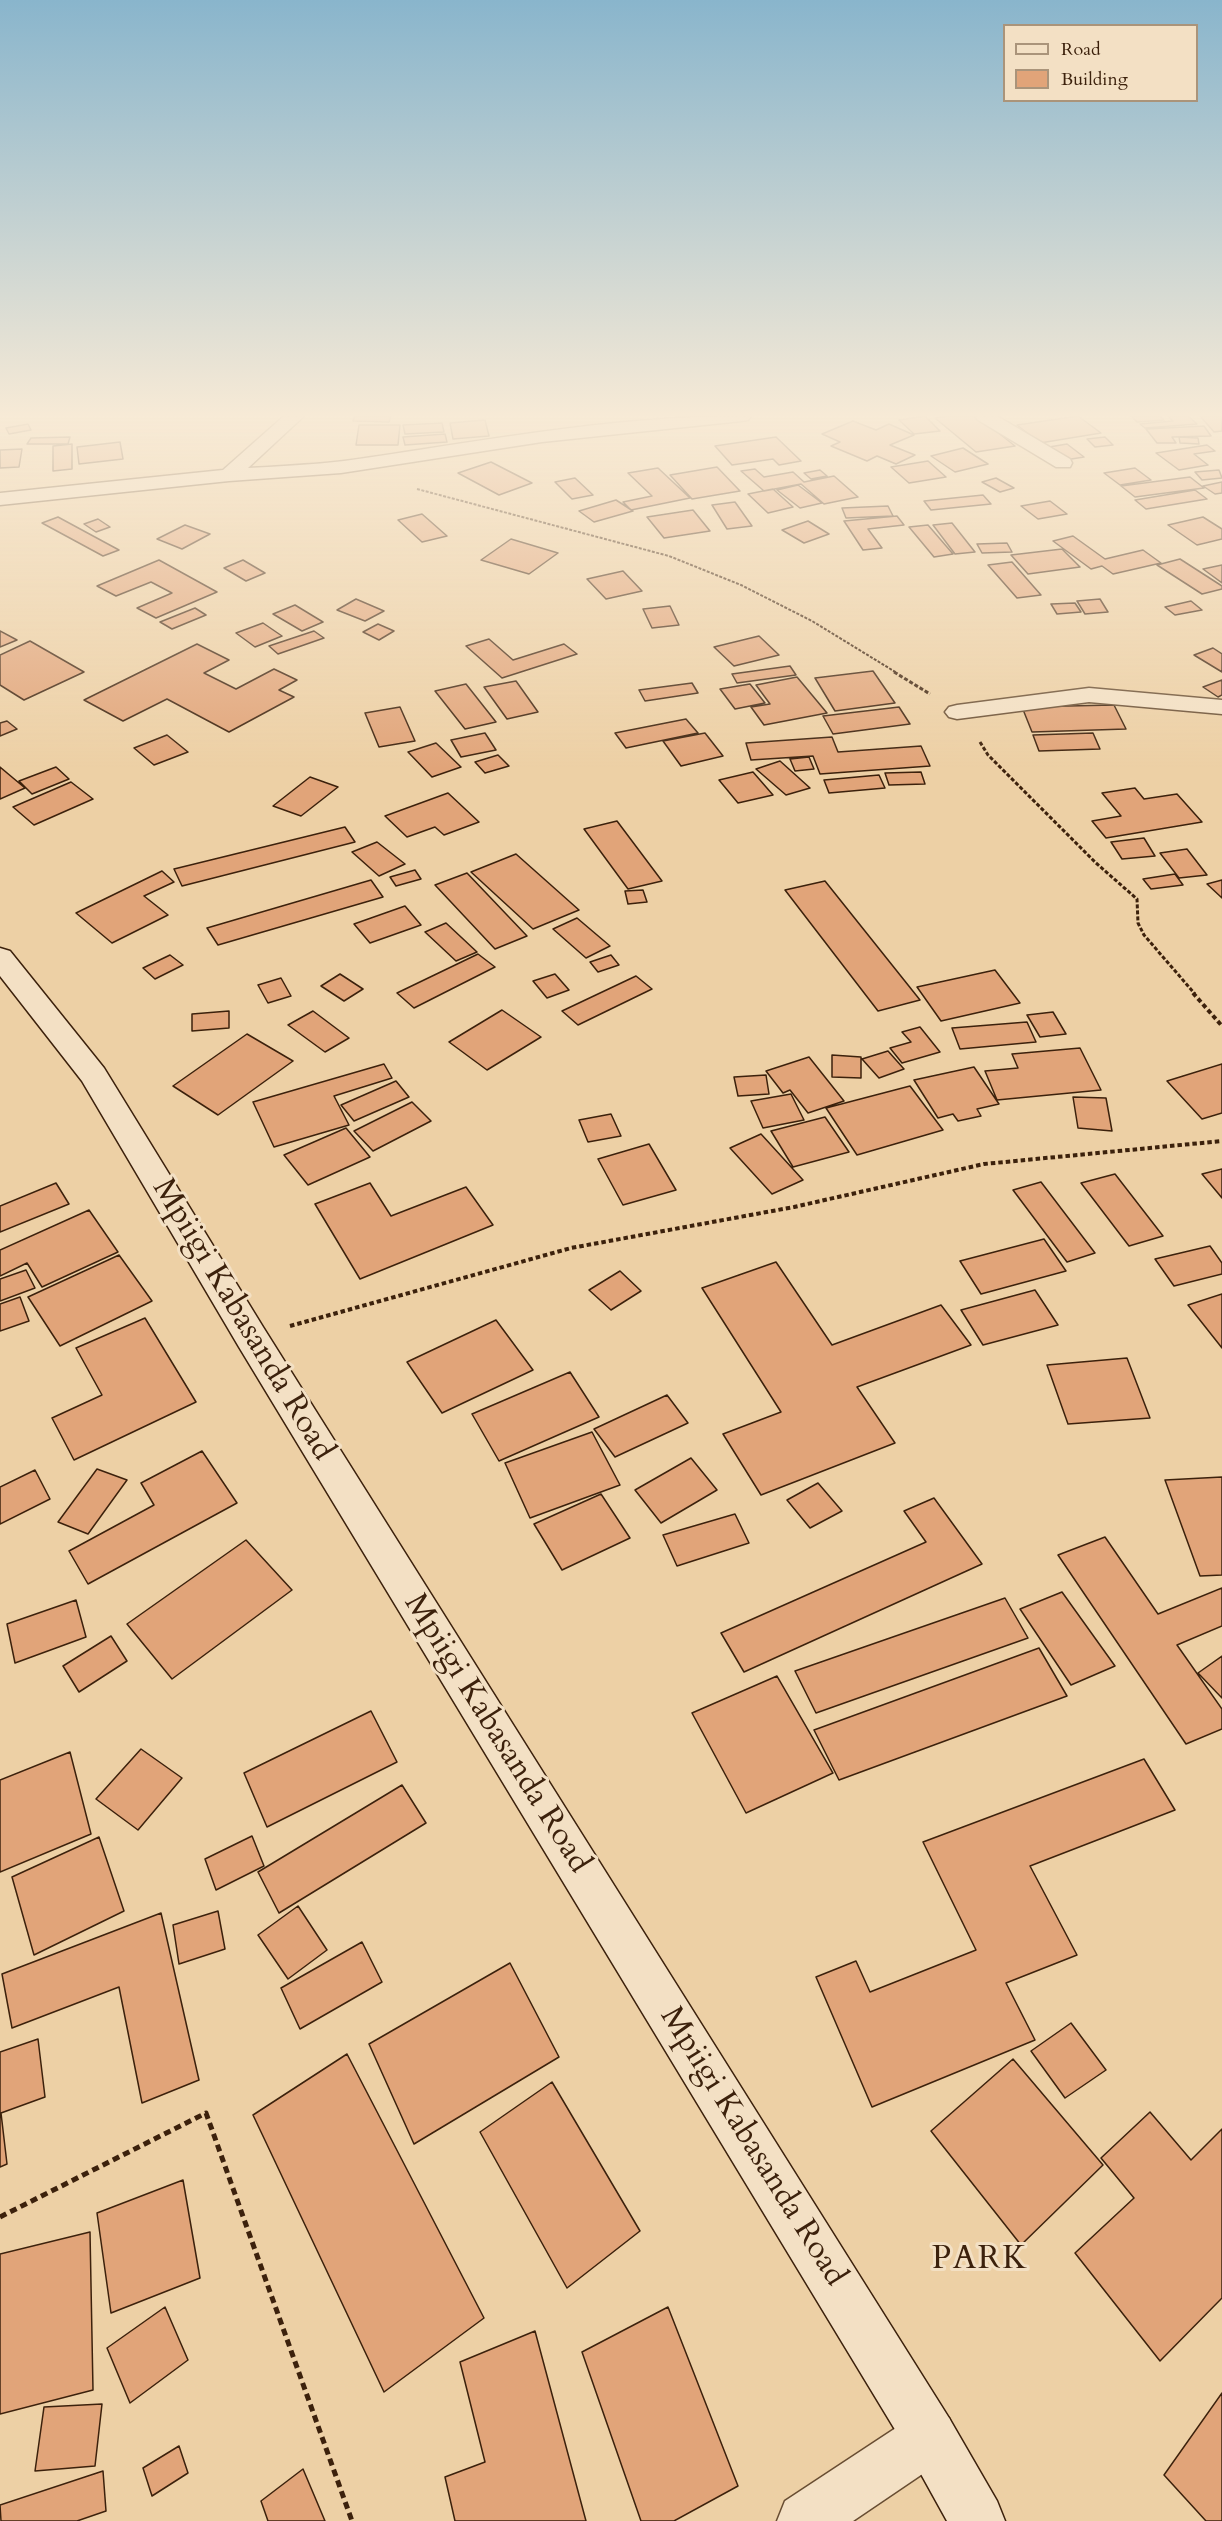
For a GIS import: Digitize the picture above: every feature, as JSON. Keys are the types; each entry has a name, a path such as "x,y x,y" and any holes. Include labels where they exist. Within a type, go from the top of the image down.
{"street":[{"path":"957,712 1089,695 1222,707"},
{"name":"Mpiigi Kabasanda Road","path":"0,957 93,1075 930,2437 977,2521"},
{"path":"805,2521 930,2437"}],"path":[{"path":"585,534 669,556 741,585 812,621 957,712 988,755 1096,863 1137,899 1138,923 1144,935 1222,1026"},
{"path":"252,1337 391,1296 571,1248 794,1207 984,1164 1222,1141"},
{"path":"0,2217 206,2113 352,2521"}],"building":[{"path":"62,534 89,534 119,550 103,556"},
{"path":"168,534 210,534 182,549 157,539"},
{"path":"413,534 444,534 447,536 422,542"},
{"path":"660,534 693,534 664,538"},
{"path":"788,534 829,534 804,543"},
{"path":"852,534 871,534 882,548 863,550"},
{"path":"915,534 935,534 953,554 934,557"},
{"path":"940,534 960,534 975,552 955,554"},
{"path":"1181,534 1222,534 1222,539 1197,545"},
{"path":"1073,536 1105,559 1143,550 1161,563 1113,574 1102,566 1091,569 1053,541"},
{"path":"511,539 558,553 529,574 481,560"},
{"path":"1007,543 1012,552 982,553 977,544"},
{"path":"1062,549 1080,567 1028,574 1011,555"},
{"path":"1180,559 1222,586 1222,589 1202,594 1157,565"},
{"path":"159,560 217,592 156,618 137,608 172,593 151,582 116,596 97,586"},
{"path":"243,560 265,573 246,581 224,568"},
{"path":"1012,562 1041,595 1017,598 988,565"},
{"path":"1222,565 1222,583 1203,569"},
{"path":"623,571 642,591 606,599 587,579"},
{"path":"356,599 384,611 365,621 337,610"},
{"path":"1100,599 1108,612 1085,614 1077,601"},
{"path":"1191,601 1202,610 1175,615 1165,607"},
{"path":"1075,603 1081,612 1057,614 1051,604"},
{"path":"295,605 323,622 302,631 273,614"},
{"path":"670,606 679,625 652,628 643,609"},
{"path":"195,608 206,615 172,629 160,622"},
{"path":"263,623 282,636 255,647 236,633"},
{"path":"378,624 394,631 379,640 363,632"},
{"path":"0,631 17,640 0,647"},
{"path":"314,631 324,638 278,654 269,646"},
{"path":"759,636 779,655 734,666 714,647"},
{"path":"489,639 513,660 564,644 577,654 502,678 466,646"},
{"path":"30,641 84,672 24,700 0,685 0,655"},
{"path":"197,644 229,660 204,673 236,689 274,669 297,680 279,690 294,697 229,732 167,699 123,721 84,700"},
{"path":"1213,648 1222,654 1222,672 1194,655"},
{"path":"790,666 796,675 737,683 732,674"},
{"path":"873,671 895,703 835,711 815,678"},
{"path":"797,677 827,713 764,725 751,707 770,704 756,685"},
{"path":"1222,680 1222,695 1218,697 1203,687"},
{"path":"516,681 538,712 507,719 484,687"},
{"path":"692,683 698,693 645,701 639,690"},
{"path":"466,684 496,722 465,729 435,691"},
{"path":"750,684 765,703 735,709 720,689"},
{"path":"1114,705 1126,729 1032,732 1022,707"},
{"path":"400,707 415,741 379,747 365,713"},
{"path":"899,707 910,724 833,734 823,716"},
{"path":"686,719 698,733 626,748 615,733"},
{"path":"7,721 17,729 0,736 0,723"},
{"path":"485,733 496,750 461,757 451,740"},
{"path":"705,733 723,756 681,766 663,741"},
{"path":"1093,733 1100,749 1039,751 1033,735"},
{"path":"167,735 188,752 154,765 134,748"},
{"path":"832,737 838,752 921,746 930,766 820,774 813,756 751,760 746,743"},
{"path":"436,743 461,767 432,777 408,752"},
{"path":"498,755 509,766 485,773 475,762"},
{"path":"809,757 814,769 795,771 790,759"},
{"path":"780,761 810,788 786,795 756,769"},
{"path":"0,767 25,788 0,799"},
{"path":"56,767 69,779 32,794 19,781"},
{"path":"753,772 773,795 738,803 719,780"},
{"path":"921,772 925,784 889,785 885,773"},
{"path":"879,775 885,788 829,793 824,780"},
{"path":"310,777 338,787 301,816 273,806"},
{"path":"71,782 93,799 34,825 13,807"},
{"path":"1135,788 1144,799 1177,794 1202,822 1106,838 1092,821 1121,816 1102,793"},
{"path":"448,793 479,822 444,835 435,827 407,837 385,816"},
{"path":"617,821 662,881 628,889 584,829"},
{"path":"345,827 355,842 182,886 174,869"},
{"path":"1144,838 1155,856 1122,859 1111,842"},
{"path":"377,842 405,864 379,876 352,852"},
{"path":"1187,849 1207,875 1179,878 1160,853"},
{"path":"516,854 579,910 533,929 471,872"},
{"path":"415,870 421,879 396,886 390,877"},
{"path":"162,871 174,882 144,896 168,915 112,943 76,913"},
{"path":"467,873 527,936 495,949 435,885"},
{"path":"1175,874 1183,885 1151,889 1143,879"},
{"path":"371,880 383,897 218,945 207,928"},
{"path":"1222,880 1222,898 1207,884"},
{"path":"825,881 920,1000 878,1011 785,890"},
{"path":"643,890 647,902 628,904 625,891"},
{"path":"405,906 421,925 370,943 354,924"},
{"path":"577,918 610,946 586,958 553,929"},
{"path":"446,923 477,952 456,961 425,932"},
{"path":"478,954 495,967 414,1008 397,993"},
{"path":"170,955 183,965 155,979 143,968"},
{"path":"611,955 619,965 598,972 590,962"},
{"path":"995,970 1020,1003 941,1021 917,987"},
{"path":"340,974 363,989 344,1001 321,986"},
{"path":"555,974 569,990 547,998 533,981"},
{"path":"636,976 652,989 578,1025 562,1011"},
{"path":"281,978 291,996 268,1003 258,985"},
{"path":"502,1010 541,1037 487,1070 449,1042"},
{"path":"229,1011 229,1028 192,1031 192,1014"},
{"path":"313,1011 349,1038 325,1052 288,1025"},
{"path":"1053,1012 1066,1034 1040,1037 1027,1015"},
{"path":"1027,1022 1036,1042 960,1049 952,1028"},
{"path":"920,1027 940,1052 902,1063 890,1048 911,1042 902,1032"},
{"path":"247,1034 293,1061 218,1115 173,1086"},
{"path":"1080,1048 1101,1090 997,1100 985,1071 1018,1068 1012,1054"},
{"path":"888,1051 904,1069 879,1078 862,1059"},
{"path":"832,1055 861,1057 861,1078 832,1077"},
{"path":"809,1057 844,1101 808,1113 790,1090 783,1093 766,1071"},
{"path":"384,1064 392,1078 334,1096 349,1125 274,1147 253,1102"},
{"path":"1222,1064 1222,1113 1202,1119 1167,1081"},
{"path":"974,1067 999,1104 977,1109 981,1116 958,1121 953,1114 938,1118 914,1080"},
{"path":"766,1075 769,1094 738,1096 734,1077"},
{"path":"396,1081 409,1097 354,1121 341,1105"},
{"path":"910,1086 943,1130 857,1155 826,1108"},
{"path":"791,1094 804,1120 763,1128 751,1101"},
{"path":"1073,1097 1106,1098 1112,1131 1078,1128"},
{"path":"412,1102 431,1121 373,1151 354,1131"},
{"path":"611,1114 621,1136 588,1142 579,1120"},
{"path":"825,1117 849,1152 793,1167 771,1131"},
{"path":"346,1128 370,1157 308,1185 284,1155"},
{"path":"761,1134 803,1180 772,1194 730,1148"},
{"path":"649,1144 676,1190 623,1205 598,1159"},
{"path":"1222,1169 1222,1198 1202,1174"},
{"path":"1115,1174 1163,1236 1129,1246 1081,1183"},
{"path":"1041,1182 1095,1253 1067,1262 1013,1190"},
{"path":"56,1183 69,1204 0,1232 0,1206"},
{"path":"370,1183 391,1216 466,1187 493,1225 360,1279 315,1204"},
{"path":"89,1210 118,1252 42,1287 27,1263 0,1276 0,1250"},
{"path":"1044,1239 1066,1271 981,1294 960,1261"},
{"path":"1210,1246 1222,1263 1222,1274 1174,1286 1155,1259"},
{"path":"119,1255 152,1301 60,1346 28,1297"},
{"path":"776,1262 832,1345 941,1305 971,1345 857,1387 895,1443 761,1495 723,1434 781,1412 702,1288"},
{"path":"26,1270 35,1288 0,1301 0,1279"},
{"path":"620,1271 641,1291 611,1310 589,1290"},
{"path":"1035,1290 1058,1325 983,1345 961,1310"},
{"path":"1222,1294 1222,1348 1188,1305"},
{"path":"20,1297 29,1321 0,1331 0,1304"},
{"path":"145,1318 196,1402 74,1460 52,1418 102,1395 76,1348"},
{"path":"496,1320 533,1370 442,1413 407,1362"},
{"path":"1127,1358 1150,1418 1068,1424 1047,1365"},
{"path":"570,1372 599,1417 499,1461 472,1414"},
{"path":"667,1395 688,1423 615,1457 594,1429"},
{"path":"592,1432 620,1485 530,1518 505,1463"},
{"path":"202,1451 237,1503 88,1584 69,1551 154,1505 141,1483"},
{"path":"691,1458 717,1490 661,1523 635,1490"},
{"path":"97,1469 127,1480 88,1534 58,1522"},
{"path":"35,1470 50,1499 0,1524 0,1487"},
{"path":"1222,1477 1222,1575 1200,1576 1165,1480"},
{"path":"818,1483 842,1511 810,1528 787,1500"},
{"path":"601,1494 630,1538 562,1570 534,1524"},
{"path":"934,1498 982,1564 744,1672 721,1633 926,1542 904,1511"},
{"path":"735,1514 749,1543 677,1566 663,1535"},
{"path":"1105,1537 1158,1614 1222,1588 1222,1626 1177,1645 1222,1709 1222,1729 1186,1744 1058,1555"},
{"path":"246,1540 292,1590 172,1679 127,1624"},
{"path":"1062,1592 1115,1666 1071,1685 1020,1609"},
{"path":"1005,1598 1028,1638 816,1713 795,1671"},
{"path":"76,1600 86,1637 15,1663 7,1624"},
{"path":"111,1636 127,1661 79,1692 63,1666"},
{"path":"1039,1648 1067,1696 839,1780 814,1730"},
{"path":"1222,1656 1222,1698 1198,1673"},
{"path":"777,1676 833,1773 746,1813 692,1713"},
{"path":"371,1711 397,1762 267,1827 244,1773"},
{"path":"141,1749 182,1778 138,1830 96,1799"},
{"path":"70,1752 91,1834 0,1872 0,1780"},
{"path":"1144,1759 1175,1810 1030,1866 1077,1955 1006,1983 1035,2040 872,2107 816,1977 856,1961 870,1992 976,1950 923,1842"},
{"path":"402,1785 426,1823 279,1913 258,1872"},
{"path":"252,1836 264,1866 216,1890 205,1859"},
{"path":"99,1837 124,1911 34,1955 12,1877"},
{"path":"298,1906 327,1950 288,1979 258,1935"},
{"path":"218,1911 225,1949 179,1964 173,1925"},
{"path":"161,1913 199,2080 142,2103 119,1987 12,2028 2,1974"},
{"path":"362,1942 382,1982 300,2029 281,1988"},
{"path":"510,1963 559,2057 414,2144 369,2044"},
{"path":"1071,2023 1106,2070 1065,2098 1031,2051"},
{"path":"38,2039 45,2097 1,2113 7,2164 0,2167 0,2052"},
{"path":"347,2054 484,2318 384,2392 253,2115"},
{"path":"1013,2059 1103,2165 1021,2245 931,2131"},
{"path":"552,2082 640,2231 567,2288 480,2132"},
{"path":"1150,2112 1191,2160 1222,2129 1222,2298 1160,2361 1075,2253 1134,2198 1101,2158"},
{"path":"183,2180 200,2278 111,2313 97,2213"},
{"path":"90,2232 93,2390 0,2414 0,2254"},
{"path":"165,2307 188,2360 130,2403 107,2348"},
{"path":"668,2307 738,2486 674,2521 641,2521 582,2352"},
{"path":"535,2331 586,2521 455,2521 445,2477 485,2462 460,2362"},
{"path":"1222,2393 1222,2521 1206,2521 1164,2475"},
{"path":"102,2404 95,2466 35,2471 44,2407"},
{"path":"179,2446 188,2473 152,2496 143,2468"},
{"path":"303,2469 325,2521 268,2521 261,2501"},
{"path":"103,2471 106,2511 77,2521 1,2521 0,2505"}],"district":[{"name":"PARK","path":"980,2260"}]}
